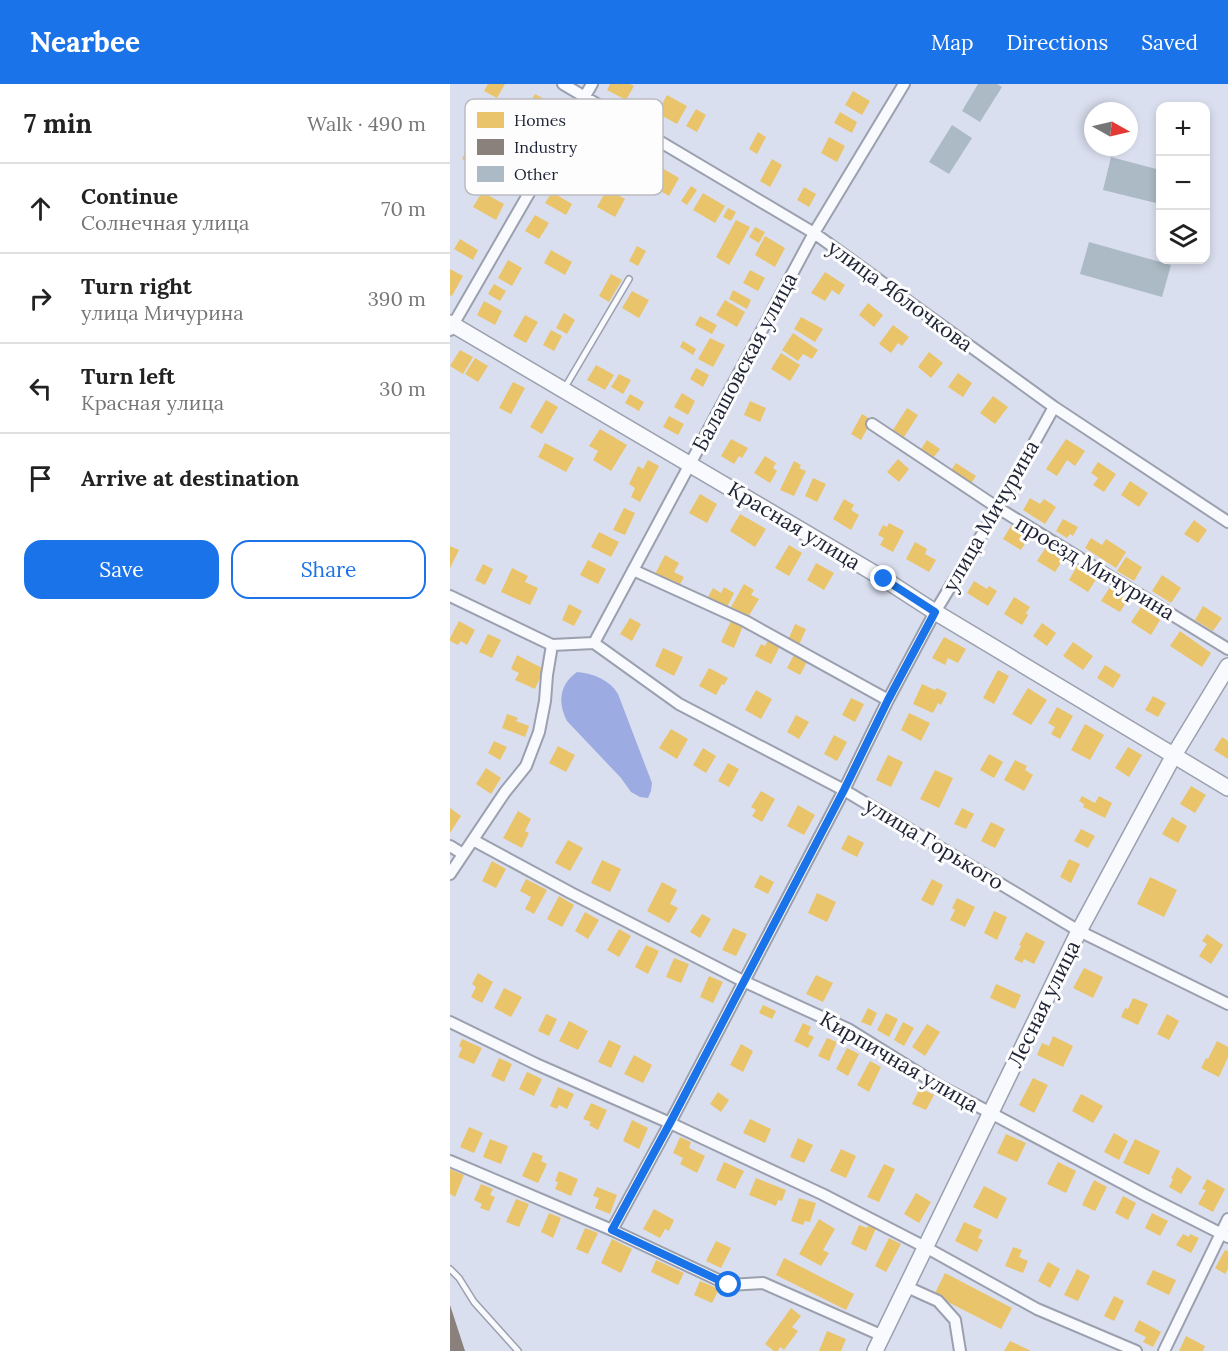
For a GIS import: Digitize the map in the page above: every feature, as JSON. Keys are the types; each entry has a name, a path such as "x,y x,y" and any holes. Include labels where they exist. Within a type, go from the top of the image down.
{"main road":[{"name":"Красная улица","path":"451,326 690,464 1228,788"},
{"name":"Лесная улица","path":"876,1351 1079,931 1174,755 1228,666"}],"street":[{"name":"улица Яблочкова","path":"563,84 590,99"},
{"path":"583,99 592,84"},
{"name":"Балашовская улица","path":"594,644 814,233 904,84"},
{"name":"улица Яблочкова","path":"663,143 814,233 1054,407 1228,522"},
{"path":"451,326 527,195"},
{"name":"улица Мичурина","path":"612,1230 670,1123 935,612 998,508 1054,407"},
{"name":"проезд Мичурина","path":"873,424 998,508 1228,649"},
{"path":"633,570 744,621 888,700"},
{"path":"450,596 552,645 594,644"},
{"name":"улица Горького","path":"594,644 679,704 844,790 1079,931 1228,1004"},
{"path":"450,874 525,766 539,732 552,645"},
{"name":"Кирпичная улица","path":"473,840 743,981 848,1029 938,1085 1224,1235"},
{"path":"450,846 463,854"},
{"path":"450,1022 536,1064 822,1194 927,1248 1036,1309 1136,1351"},
{"path":"450,1161 612,1230 729,1285 763,1283 883,1336"},
{"path":"1164,1351 1224,1235 1228,1219"},
{"path":"907,1287 938,1301 955,1320 960,1351"}],"lane":[{"path":"563,390 629,279"},
{"path":"450,1269 459,1278 474,1302 518,1351"}],"water":[{"path":"577,672 600,678 618,694 652,783 648,798 631,792 621,778 567,721 562,707 562,694 567,682"}],"building: Homes":[{"path":"488,84 505,84 497,98 484,91"},
{"path":"610,84 634,86 627,99 607,90"},
{"path":"853,91 870,101 862,115 845,105"},
{"path":"535,94 544,99 532,99"},
{"path":"667,95 687,106 677,124 663,116 663,102"},
{"path":"696,109 706,115 697,132 686,126"},
{"path":"840,112 857,122 852,133 834,123"},
{"path":"758,132 766,137 757,154 749,149"},
{"path":"829,137 845,146 837,162 821,153"},
{"path":"772,159 782,165 770,187 760,181"},
{"path":"663,169 679,178 669,196 663,192"},
{"path":"691,186 697,190 687,205 681,201"},
{"path":"804,187 816,194 809,207 797,200"},
{"path":"703,193 725,206 715,223 693,210"},
{"path":"480,195 488,195 504,204 496,220 473,207"},
{"path":"550,195 557,195 572,204 566,215 545,203"},
{"path":"604,195 618,195 625,199 615,217 597,207"},
{"path":"728,208 736,212 731,221 723,217"},
{"path":"535,215 549,223 539,239 525,231"},
{"path":"736,220 750,227 729,265 716,257"},
{"path":"755,227 765,232 759,243 749,237"},
{"path":"765,236 785,248 775,267 755,255"},
{"path":"460,239 478,250 473,260 454,249"},
{"path":"637,246 646,251 638,266 629,261"},
{"path":"551,250 572,262 565,275 544,263"},
{"path":"508,260 522,268 512,286 498,278"},
{"path":"450,269 463,276 452,296 450,295"},
{"path":"750,270 765,278 758,291 743,283"},
{"path":"825,272 845,285 839,295 832,290 825,301 811,293"},
{"path":"611,274 622,280 609,302 599,296"},
{"path":"494,284 506,291 500,301 488,294"},
{"path":"733,290 751,300 747,309 729,299"},
{"path":"632,291 649,300 639,318 622,308"},
{"path":"725,300 745,312 737,327 716,315"},
{"path":"484,301 502,311 495,325 477,315"},
{"path":"868,303 883,315 874,327 859,315"},
{"path":"564,313 575,320 567,334 556,328"},
{"path":"525,315 538,322 526,343 513,336"},
{"path":"700,316 717,325 712,334 695,325"},
{"path":"801,317 823,329 815,342 794,329"},
{"path":"893,325 909,337 902,346 898,343 891,353 879,344"},
{"path":"551,330 562,336 554,351 543,345"},
{"path":"793,333 818,350 812,359 803,354 798,361 782,350"},
{"path":"710,338 725,345 713,367 698,359"},
{"path":"683,341 696,349 693,355 680,347"},
{"path":"460,350 473,357 463,374 450,366"},
{"path":"929,352 943,363 931,378 918,367"},
{"path":"781,353 800,365 790,381 771,369"},
{"path":"475,358 488,366 478,382 465,374"},
{"path":"596,365 614,375 605,390 587,380"},
{"path":"696,368 709,375 703,387 690,379"},
{"path":"958,373 972,383 963,397 948,387"},
{"path":"619,374 631,380 623,394 611,387"},
{"path":"513,382 525,388 511,414 499,408"},
{"path":"682,393 695,401 688,415 674,407"},
{"path":"630,394 644,402 639,411 625,403"},
{"path":"993,396 1008,407 995,424 980,413"},
{"path":"546,400 558,407 542,434 530,427"},
{"path":"750,401 766,408 760,422 744,415"},
{"path":"907,408 918,415 904,437 893,430"},
{"path":"862,414 872,420 861,440 851,434"},
{"path":"669,416 684,424 678,435 663,427"},
{"path":"600,429 627,445 611,471 593,460 598,451 589,446"},
{"path":"731,439 748,448 742,458 739,456 734,464 721,456"},
{"path":"1066,439 1085,451 1075,466 1067,460 1057,476 1046,469"},
{"path":"927,440 940,449 933,458 921,449"},
{"path":"545,443 574,458 566,472 538,457"},
{"path":"765,456 776,463 773,468 777,471 770,483 754,473"},
{"path":"898,459 909,469 899,482 887,472"},
{"path":"648,460 659,466 640,502 631,497 635,488 629,484 638,466 643,469"},
{"path":"794,461 801,465 799,468 806,471 794,496 780,490"},
{"path":"1098,462 1116,474 1104,492 1093,485 1098,478 1091,473"},
{"path":"956,463 976,476 970,485 950,472"},
{"path":"813,478 826,484 817,502 805,496"},
{"path":"1130,481 1148,493 1139,507 1121,495"},
{"path":"700,494 717,504 707,523 689,513"},
{"path":"1030,498 1040,504 1044,499 1056,507 1045,524 1023,510"},
{"path":"844,499 854,505 851,510 859,515 851,530 833,519"},
{"path":"624,508 635,513 625,535 613,530"},
{"path":"740,514 766,529 755,547 730,531"},
{"path":"1063,519 1078,527 1073,536 1070,534 1067,538 1056,531"},
{"path":"1194,520 1207,530 1198,543 1184,534"},
{"path":"889,523 904,531 893,552 880,545 884,538 878,535 883,525 887,527"},
{"path":"1012,524 1030,535 1021,550 1003,539"},
{"path":"599,532 619,542 611,557 591,547"},
{"path":"1091,538 1102,545 1106,539 1126,552 1116,568 1085,548"},
{"path":"915,542 927,549 925,554 936,560 929,572 906,559"},
{"path":"789,545 802,553 789,576 775,568"},
{"path":"450,546 459,550 450,568"},
{"path":"1046,547 1064,558 1055,572 1037,561"},
{"path":"665,555 679,563 674,572 684,577 679,586 655,574"},
{"path":"1126,557 1142,567 1134,581 1117,571"},
{"path":"588,560 606,569 598,584 580,575"},
{"path":"816,563 834,573 824,590 807,580"},
{"path":"483,564 493,569 485,585 475,580"},
{"path":"1077,566 1097,578 1088,592 1069,580"},
{"path":"512,568 528,576 525,582 538,588 530,605 501,592"},
{"path":"1162,575 1181,588 1171,603 1152,591"},
{"path":"974,581 987,589 989,586 997,591 988,606 967,593"},
{"path":"744,584 754,590 751,595 759,599 748,617 731,607"},
{"path":"724,587 734,593 727,607 708,597 713,588 721,593"},
{"path":"1110,587 1128,599 1120,612 1101,601"},
{"path":"1014,597 1030,607 1022,625 1004,614"},
{"path":"569,604 582,611 574,626 562,620"},
{"path":"1203,606 1222,618 1213,631 1195,620"},
{"path":"1141,607 1160,620 1151,635 1131,622"},
{"path":"630,618 641,624 632,641 620,634"},
{"path":"459,621 475,630 467,645 461,641 458,645 450,641"},
{"path":"731,621 743,626 734,648 721,642"},
{"path":"1042,623 1056,633 1047,646 1033,636"},
{"path":"795,624 806,629 799,645 788,640"},
{"path":"1180,631 1211,653 1202,667 1170,646"},
{"path":"488,634 501,640 492,658 479,652"},
{"path":"944,637 966,649 958,663 948,658 945,665 932,658"},
{"path":"769,638 781,644 771,664 755,656 761,644 765,646"},
{"path":"1073,642 1093,656 1083,670 1063,656"},
{"path":"663,648 683,657 674,676 655,666"},
{"path":"795,653 808,660 800,675 787,668"},
{"path":"517,655 544,669 535,689 515,680 519,673 511,669"},
{"path":"1105,665 1121,675 1113,688 1097,678"},
{"path":"709,668 728,678 716,695 699,686"},
{"path":"998,670 1009,676 994,704 983,698"},
{"path":"922,684 947,693 941,705 938,703 933,713 913,704"},
{"path":"1028,688 1047,700 1031,725 1012,714"},
{"path":"756,690 772,699 761,719 745,710"},
{"path":"1153,696 1166,703 1158,717 1145,710"},
{"path":"851,698 864,704 855,722 842,715"},
{"path":"1057,707 1073,716 1060,739 1051,734 1055,727 1048,723"},
{"path":"909,713 930,723 921,741 901,730"},
{"path":"507,714 518,718 516,721 529,726 525,737 502,728"},
{"path":"796,715 809,722 799,739 787,732"},
{"path":"1085,724 1104,735 1090,760 1071,750"},
{"path":"671,729 688,739 677,759 659,748"},
{"path":"834,735 847,742 837,761 824,754"},
{"path":"1222,737 1228,741 1228,759 1214,750"},
{"path":"494,741 507,747 500,760 488,753"},
{"path":"558,746 575,755 566,772 549,763"},
{"path":"1128,747 1142,755 1129,777 1115,768"},
{"path":"703,748 716,756 706,773 693,765"},
{"path":"989,754 1003,762 994,778 980,770"},
{"path":"888,755 903,762 891,787 876,780"},
{"path":"1015,760 1027,766 1025,770 1033,775 1024,791 1004,780"},
{"path":"728,763 739,769 729,787 718,781"},
{"path":"486,768 501,778 491,794 476,784"},
{"path":"935,770 953,778 939,808 920,799"},
{"path":"1191,786 1206,795 1195,813 1180,804"},
{"path":"761,791 775,799 762,822 752,816 756,810 751,807"},
{"path":"1082,796 1095,803 1099,796 1112,803 1105,818 1083,807 1084,804 1079,801"},
{"path":"798,805 815,815 804,835 787,826"},
{"path":"450,808 461,816 450,833"},
{"path":"962,808 974,814 966,829 954,824"},
{"path":"518,811 531,819 525,831 529,833 522,848 503,838"},
{"path":"1172,817 1187,826 1178,843 1162,834"},
{"path":"991,822 1005,829 995,848 981,841"},
{"path":"1081,829 1095,836 1088,848 1074,841"},
{"path":"848,835 864,843 857,857 841,849"},
{"path":"568,840 583,848 570,871 555,863"},
{"path":"1069,859 1080,864 1071,883 1060,877"},
{"path":"602,860 621,869 610,892 591,883"},
{"path":"492,861 506,869 496,888 482,881"},
{"path":"760,875 774,882 768,894 754,887"},
{"path":"1150,877 1177,890 1164,917 1137,904"},
{"path":"526,879 547,890 534,914 525,909 531,897 520,891"},
{"path":"932,879 943,885 933,906 921,900"},
{"path":"662,882 677,890 670,904 678,908 669,923 647,911"},
{"path":"817,893 836,902 827,922 808,913"},
{"path":"559,896 574,905 562,927 547,919"},
{"path":"957,898 975,907 965,927 950,920"},
{"path":"994,911 1007,917 997,940 984,933"},
{"path":"585,912 599,920 588,939 575,931"},
{"path":"702,914 711,919 700,938 690,932"},
{"path":"733,928 747,934 736,956 722,950"},
{"path":"619,929 631,936 619,957 607,950"},
{"path":"1026,932 1045,942 1034,964 1024,959 1022,963 1014,959"},
{"path":"1207,934 1223,945 1211,964 1199,956 1207,944 1202,941"},
{"path":"646,945 659,951 648,974 635,967"},
{"path":"674,958 689,964 681,983 666,977"},
{"path":"1084,968 1103,977 1093,998 1073,988"},
{"path":"478,973 493,982 482,1003 471,997 476,987 472,984"},
{"path":"816,975 833,983 823,1002 806,994"},
{"path":"709,976 723,982 713,1003 700,997"},
{"path":"996,984 1021,995 1015,1009 990,998"},
{"path":"504,988 522,997 511,1017 494,1008"},
{"path":"1133,998 1148,1004 1138,1025 1121,1017"},
{"path":"763,1005 776,1011 772,1019 759,1013"},
{"path":"868,1008 877,1013 871,1026 861,1022"},
{"path":"886,1013 898,1019 889,1037 877,1030"},
{"path":"546,1014 557,1019 549,1036 538,1031"},
{"path":"1167,1014 1179,1021 1169,1040 1157,1034"},
{"path":"569,1021 588,1031 578,1050 559,1041"},
{"path":"903,1022 914,1028 904,1046 894,1040"},
{"path":"803,1023 811,1027 808,1034 814,1037 808,1048 794,1041"},
{"path":"927,1024 940,1032 925,1056 912,1047"},
{"path":"1053,1036 1073,1046 1063,1067 1037,1055 1042,1043 1049,1046"},
{"path":"827,1038 837,1042 829,1061 818,1056"},
{"path":"462,1039 482,1048 474,1064 458,1057 462,1048 459,1046"},
{"path":"609,1040 621,1046 611,1068 598,1062"},
{"path":"1217,1041 1228,1047 1228,1057 1219,1077 1201,1068"},
{"path":"741,1044 753,1051 743,1072 730,1065"},
{"path":"847,1048 859,1054 848,1076 836,1069"},
{"path":"634,1055 652,1065 643,1083 624,1074"},
{"path":"499,1058 512,1064 504,1082 491,1076"},
{"path":"870,1061 881,1067 869,1092 857,1085"},
{"path":"527,1072 542,1079 534,1096 519,1089"},
{"path":"1033,1078 1048,1085 1034,1113 1019,1105"},
{"path":"558,1087 574,1094 567,1109 559,1105 557,1109 550,1106"},
{"path":"920,1088 934,1095 926,1110 912,1104"},
{"path":"718,1092 729,1100 721,1112 710,1104"},
{"path":"1081,1094 1103,1106 1093,1123 1072,1111"},
{"path":"591,1103 607,1110 598,1130 589,1125 591,1122 583,1119"},
{"path":"750,1119 771,1129 765,1143 743,1133"},
{"path":"632,1120 648,1128 639,1149 623,1141"},
{"path":"469,1127 483,1133 474,1153 460,1147"},
{"path":"1114,1133 1128,1141 1119,1160 1104,1152"},
{"path":"1006,1134 1026,1143 1017,1162 997,1153"},
{"path":"680,1137 691,1142 689,1148 705,1156 697,1173 680,1164 683,1158 673,1153"},
{"path":"798,1138 813,1145 804,1163 790,1157"},
{"path":"490,1139 508,1146 501,1164 483,1157"},
{"path":"1135,1139 1160,1151 1149,1175 1123,1163"},
{"path":"841,1149 856,1156 846,1178 830,1171"},
{"path":"533,1152 543,1156 541,1161 547,1164 538,1183 522,1176"},
{"path":"724,1162 744,1171 735,1189 716,1180"},
{"path":"1058,1162 1076,1171 1066,1193 1047,1184"},
{"path":"884,1164 895,1169 879,1202 867,1197"},
{"path":"1177,1167 1192,1177 1181,1194 1169,1187"},
{"path":"450,1169 464,1175 455,1197 450,1194"},
{"path":"559,1171 578,1179 571,1196 555,1189"},
{"path":"756,1178 786,1190 782,1201 778,1200 776,1206 749,1195"},
{"path":"1207,1179 1225,1189 1213,1212 1198,1204 1206,1190 1202,1189"},
{"path":"1094,1180 1107,1187 1095,1211 1082,1205"},
{"path":"481,1184 493,1189 490,1195 495,1197 489,1211 480,1208 482,1204 474,1200"},
{"path":"984,1186 1007,1198 997,1219 973,1207"},
{"path":"597,1187 617,1195 610,1214 595,1208 599,1198 593,1196"},
{"path":"916,1193 931,1202 919,1223 904,1214"},
{"path":"1123,1196 1136,1203 1128,1220 1115,1213"},
{"path":"799,1198 816,1203 810,1222 805,1221 803,1225 791,1221"},
{"path":"516,1199 529,1204 519,1227 506,1222"},
{"path":"654,1209 674,1220 669,1231 665,1229 660,1238 643,1229"},
{"path":"549,1213 561,1218 553,1238 541,1232"},
{"path":"1152,1213 1168,1221 1160,1236 1145,1228"},
{"path":"819,1219 835,1229 823,1250 829,1253 821,1266 799,1254"},
{"path":"964,1222 982,1230 978,1238 983,1240 977,1252 955,1241"},
{"path":"859,1225 876,1228 866,1251 851,1244"},
{"path":"585,1228 598,1233 588,1254 576,1249"},
{"path":"1183,1234 1199,1238 1191,1253 1176,1245"},
{"path":"889,1238 901,1244 886,1272 875,1266"},
{"path":"612,1239 632,1249 621,1273 601,1263"},
{"path":"716,1241 731,1248 721,1268 706,1261"},
{"path":"1013,1247 1022,1250 1019,1257 1028,1261 1023,1273 1005,1266"},
{"path":"1225,1250 1228,1251 1228,1269 1225,1274 1215,1268"},
{"path":"784,1258 854,1294 846,1310 776,1275"},
{"path":"656,1260 684,1273 678,1285 651,1272"},
{"path":"1048,1262 1060,1269 1050,1288 1038,1281"},
{"path":"1077,1269 1090,1276 1078,1301 1064,1295"},
{"path":"1153,1270 1176,1280 1169,1295 1146,1284"},
{"path":"945,1273 1012,1308 1001,1329 934,1295"},
{"path":"700,1281 719,1289 712,1303 694,1295"},
{"path":"1114,1296 1124,1301 1114,1321 1104,1316"},
{"path":"791,1308 801,1316 792,1327 798,1331 784,1350 780,1347 778,1351 774,1351 765,1344"},
{"path":"1139,1320 1161,1332 1153,1347 1143,1342 1146,1337 1134,1331"},
{"path":"827,1331 846,1339 841,1351 819,1351"},
{"path":"1186,1336 1205,1346 1203,1351 1179,1351"},
{"path":"1010,1341 1031,1351 1004,1351"}],"building: Industry":[{"path":"450,1305 465,1351 450,1351"}],"building: Other":[{"path":"978,84 997,84 1002,87 980,122 962,111"},
{"path":"952,125 972,138 949,174 929,162"},
{"path":"1111,157 1156,169 1156,203 1103,190"},
{"path":"1089,242 1156,261 1156,264 1171,265 1162,297 1080,274"}],"route":[{"path":"729,1285 612,1230 670,1123 935,612 884,579"}]}
